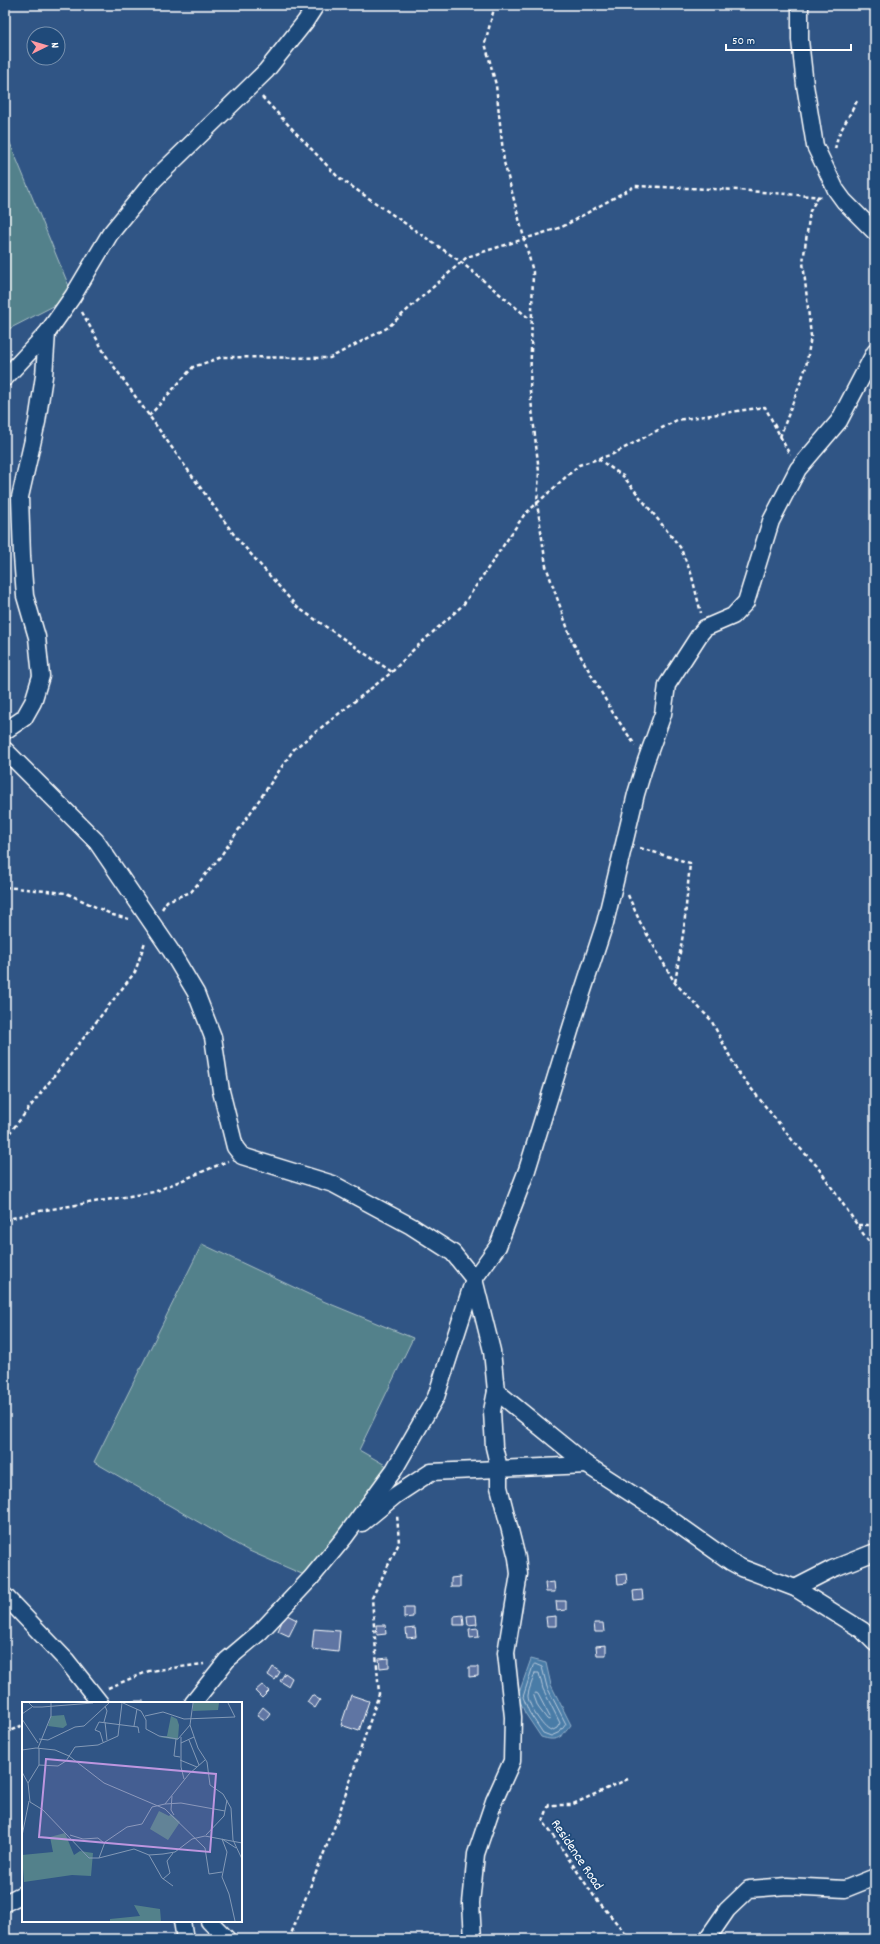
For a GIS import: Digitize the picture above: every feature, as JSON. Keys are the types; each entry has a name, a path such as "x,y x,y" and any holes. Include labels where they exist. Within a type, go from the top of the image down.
{"street":[{"path":"5,378 47,333 73,296 110,234 154,180 271,65 305,22 316,5"},
{"path":"800,5 800,40 805,85 815,146 836,190 844,201 875,232"},
{"path":"5,732 24,718 32,702 41,676 37,637 25,596 20,497 37,422 44,376 47,333"},
{"path":"195,1702 227,1660 260,1632 311,1578 344,1538 394,1470 436,1397 474,1279 498,1246 527,1170 605,923 617,870 646,760 663,714 667,685 705,628 733,616 746,602 771,522 798,469 839,421 875,352"},
{"path":"5,750 96,841 171,951 199,1000 213,1037 221,1091 235,1148 242,1156 340,1188 411,1226 450,1250 474,1279 492,1351 496,1391 492,1411 494,1447 499,1468 499,1487 517,1558 519,1574 506,1653 513,1717 512,1761 494,1801 476,1854 471,1904 472,1939"},
{"path":"496,1391 587,1465 669,1518 731,1562 742,1568 795,1588 862,1630 875,1642"},
{"path":"344,1538 396,1495 431,1472 587,1465"},
{"path":"795,1588 832,1569 875,1552"},
{"path":"5,1596 66,1660 97,1698"},
{"path":"707,1939 727,1910 749,1889 787,1886 845,1889 875,1877"},
{"path":"5,1902 22,1894"},
{"path":"182,1922 185,1939"},
{"path":"210,1922 227,1939"}],"path":[{"path":"495,5 485,43 496,85 504,162 533,272 530,391 539,472 537,503 546,566 572,641 613,713 646,760"},
{"path":"251,85 338,177 461,262 532,320"},
{"path":"779,438 806,367 811,336 803,262 810,211 819,196 829,173 838,136 857,101"},
{"path":"149,416 193,367 222,357 330,358 387,328 467,256 562,227 635,186 675,186 819,196 844,201"},
{"path":"73,296 104,354 235,536 297,607 392,672"},
{"path":"5,1139 135,972 152,924 167,901 191,892 220,857 294,749 392,672 412,651 463,605 524,515 579,465 613,454 677,420 765,407 779,438 798,469"},
{"path":"597,459 623,476 680,547 691,574 705,628"},
{"path":"624,844 690,863 684,928 675,983"},
{"path":"617,870 640,922 675,983 711,1020 738,1072 793,1141 817,1166 875,1251"},
{"path":"5,887 66,893 113,915 152,924"},
{"path":"5,1220 40,1211 154,1192 242,1156"},
{"path":"857,1225 875,1225"},
{"path":"289,1939 336,1823 379,1694 372,1598 399,1543 396,1495"},
{"path":"97,1698 149,1671 227,1660"},
{"path":"5,1732 22,1725"},
{"name":"Residence Road","path":"628,1779 571,1805 549,1805 543,1821 594,1896 630,1939"}],"green space":[{"path":"5,131 73,296 5,331"},
{"path":"202,1244 323,1301 413,1338 359,1450 394,1470 311,1578 247,1550 94,1462"}],"water":[{"path":"531,1659 546,1663 551,1685 571,1725 561,1736 555,1739 541,1737 525,1713 518,1696"}],"building":[{"path":"626,1574 627,1583 618,1584 617,1575"},
{"path":"460,1577 460,1587 451,1587 451,1578"},
{"path":"554,1582 555,1592 546,1592 545,1583"},
{"path":"642,1590 643,1599 634,1600 633,1591"},
{"path":"556,1601 566,1601 566,1610 557,1611"},
{"path":"404,1608 413,1608 413,1617 404,1618"},
{"path":"285,1614 297,1620 289,1636 278,1631"},
{"path":"463,1615 464,1625 454,1625 454,1616"},
{"path":"476,1615 477,1624 468,1625 467,1616"},
{"path":"556,1616 556,1626 547,1626 546,1617"},
{"path":"594,1623 603,1623 604,1632 595,1632"},
{"path":"376,1625 385,1625 386,1634 377,1635"},
{"path":"415,1628 416,1637 407,1638 406,1629"},
{"path":"478,1628 479,1637 470,1638 469,1629"},
{"path":"314,1629 340,1631 338,1652 312,1649"},
{"path":"606,1645 606,1655 597,1655 596,1646"},
{"path":"389,1658 389,1667 380,1668 379,1659"},
{"path":"273,1667 280,1672 275,1680 268,1675"},
{"path":"469,1667 478,1667 478,1676 469,1677"},
{"path":"285,1673 292,1678 288,1686 280,1681"},
{"path":"262,1685 269,1691 262,1698 255,1691"},
{"path":"312,1695 320,1700 315,1708 307,1702"},
{"path":"351,1695 369,1701 359,1731 341,1725"},
{"path":"263,1707 270,1713 265,1720 257,1715"}]}
